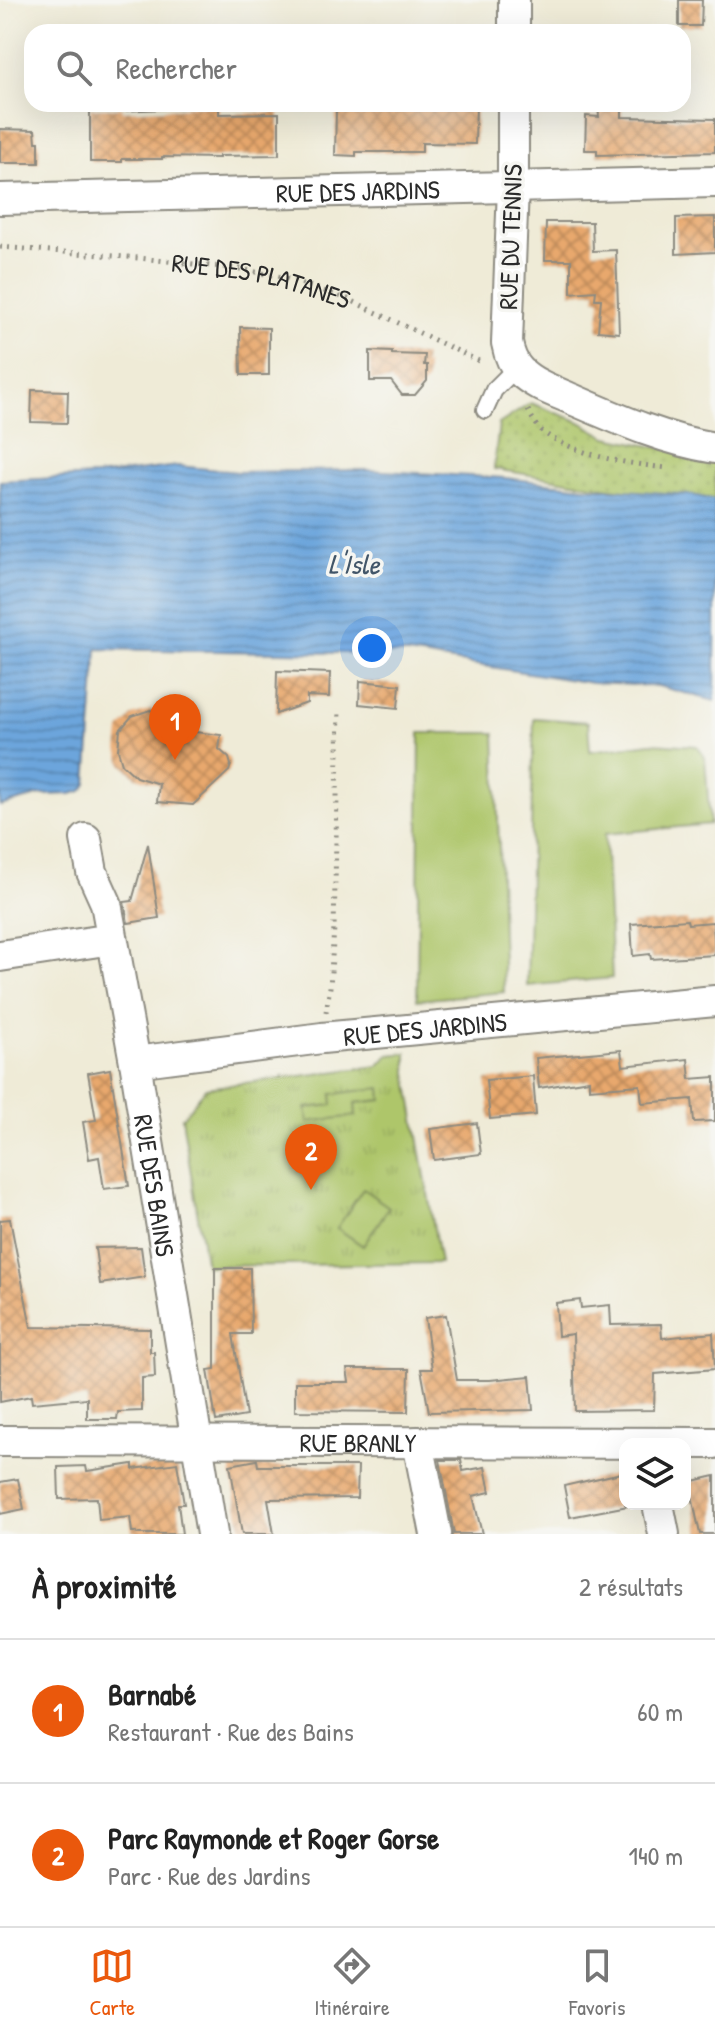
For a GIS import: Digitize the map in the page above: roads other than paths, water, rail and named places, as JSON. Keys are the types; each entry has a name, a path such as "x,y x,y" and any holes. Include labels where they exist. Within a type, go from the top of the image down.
{"street":[{"path":"514,0 514,24"},
{"name":"RUE DU TENNIS","path":"511,373 507,343 513,112"},
{"name":"RUE DES JARDINS","path":"0,199 715,182"},
{"path":"511,373 625,422 694,445 715,448"},
{"name":"RUE DES BAINS","path":"86,839 92,872 106,903 135,1062 212,1534"},
{"path":"0,956 112,939"},
{"name":"RUE DES JARDINS","path":"135,1062 322,1038 715,1001"},
{"name":"RUE BRANLY","path":"0,1441 619,1443"},
{"path":"418,1442 436,1534"},
{"name":"RUE BRANLY","path":"691,1443 715,1443"},
{"path":"659,1510 664,1534"}],"lane":[{"path":"485,410 494,390 511,373"}],"water":[{"name":"L'Isle","path":"178,466 238,472 366,470 505,478 693,495 715,500 715,701 658,686 592,683 408,654 97,649 87,784 82,791 71,794 41,795 0,806 0,481 96,476"}],"place":[{"name":"Barnabé","path":"175,760"},
{"name":"Parc Raymonde et Roger Gorse","path":"311,1190"}]}
